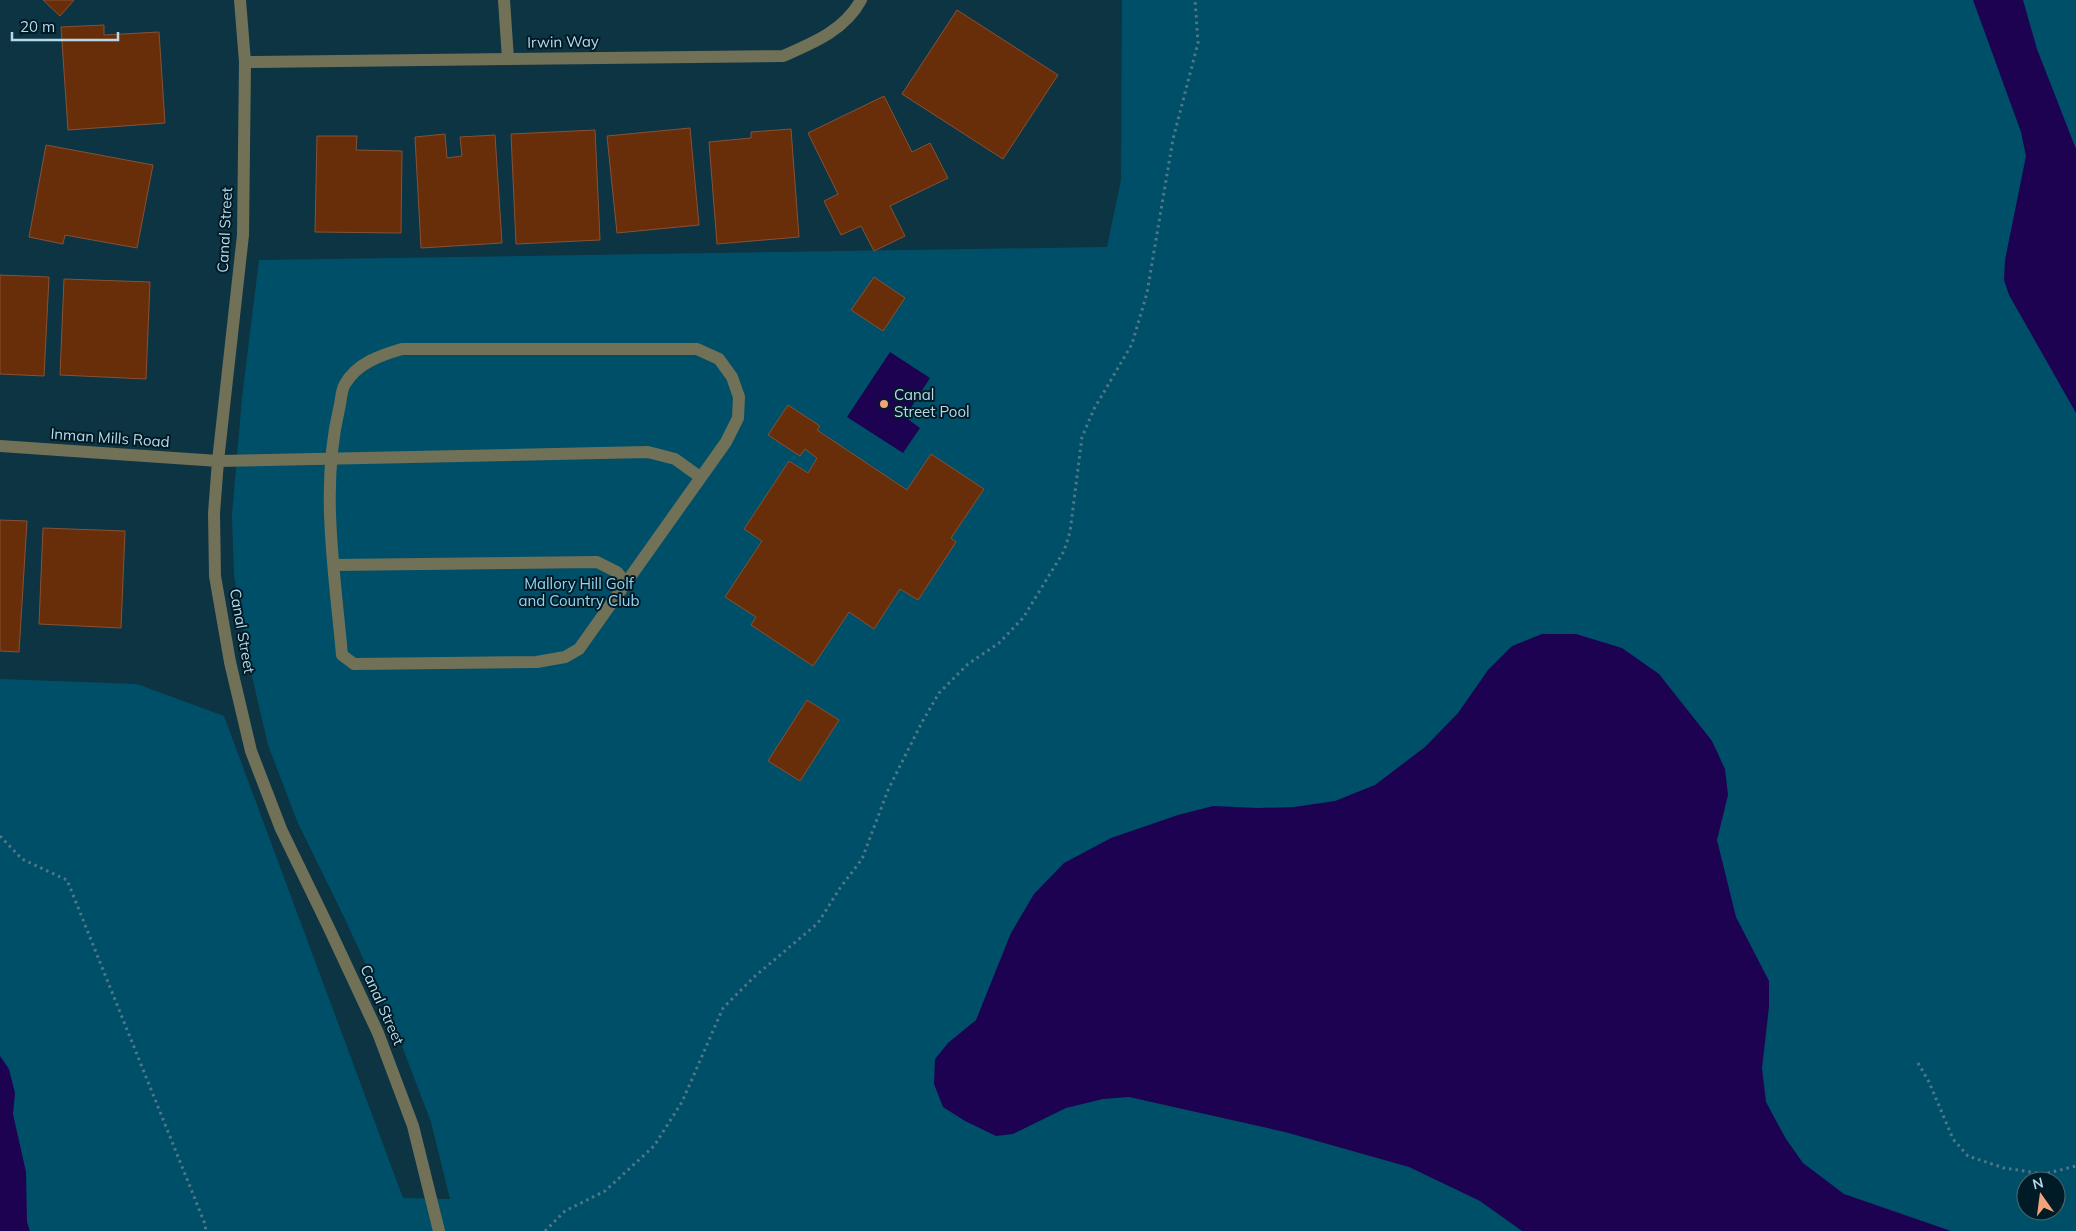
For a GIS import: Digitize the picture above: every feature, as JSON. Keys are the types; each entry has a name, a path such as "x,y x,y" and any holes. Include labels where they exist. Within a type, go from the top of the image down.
{"street":[{"name":"Canal Street","path":"240,0 245,62 242,236 218,461 214,513 215,576 230,662 251,750 281,829 378,1033 413,1126 439,1231"},
{"path":"504,0 508,59"},
{"name":"Irwin Way","path":"245,62 783,56 820,40 855,12 861,0"},
{"path":"402,349 697,349 719,359 732,377 738,398 738,418 726,442 579,649 565,657 537,662 354,664 342,655 329,502 332,458 335,427 345,384 363,364 383,354 402,349"},
{"name":"Inman Mills Road","path":"0,446 218,461 648,452 675,459 700,477"},
{"path":"334,565 597,562 617,572 626,583"}],"path":[{"path":"545,1231 564,1211 605,1191 654,1146 682,1102 723,1008 754,977 818,923 840,888 862,859 888,790 921,724 939,693 968,664 998,643 1023,618 1064,551 1070,532 1082,437 1094,409 1132,344 1147,293 1173,139 1198,43 1195,0"},
{"path":"0,836 22,859 67,880 205,1224 206,1231"},
{"path":"1918,1063 1929,1082 1953,1139 1968,1156 2004,1168 2044,1174 2076,1166"}],"green space":[{"name":"Mallory Hill Golf and Country Club","path":"1122,0 2076,0 2076,1231 0,1231 0,679 137,684 224,716 403,1198 450,1199 431,1122 394,1025 297,821 268,745 248,659 234,575 232,515 242,398 259,260 1107,247 1121,180"}],"shaded area":[{"path":"1973,0 2023,0 2037,49 2076,149 2076,413 2009,295 2004,280 2005,260 2026,156 2021,132"},
{"name":"Canal Street Pool","path":"890,352 930,378 905,417 920,428 903,453 847,417"},
{"path":"1542,634 1576,634 1622,648 1659,674 1712,741 1725,769 1728,795 1717,840 1736,917 1769,981 1769,1007 1762,1068 1766,1102 1786,1139 1803,1163 1844,1194 1951,1231 1522,1231 1480,1201 1409,1167 1285,1132 1129,1097 1103,1099 1066,1108 1013,1134 996,1136 965,1121 943,1107 934,1084 935,1059 948,1043 976,1020 1011,933 1034,894 1064,863 1111,838 1178,815 1213,806 1294,807 1335,801 1375,785 1425,747 1458,713 1488,670 1512,646"},
{"path":"0,1056 9,1069 15,1093 13,1114 26,1172 27,1222 30,1231 0,1231"}],"building":[{"path":"43,0 74,0 60,16"},
{"path":"957,10 1058,75 1003,159 902,94"},
{"path":"104,25 104,35 159,32 165,123 68,130 61,27"},
{"path":"884,96 912,152 930,143 948,178 890,206 905,236 874,251 861,226 841,235 824,201 838,194 808,133"},
{"path":"690,128 699,225 617,233 607,136"},
{"path":"791,129 799,237 717,244 709,142 751,138 751,132"},
{"path":"595,130 600,240 516,244 511,134"},
{"path":"445,134 447,158 462,156 460,137 495,135 502,243 421,248 415,137"},
{"path":"317,136 357,136 356,150 402,151 401,233 315,232"},
{"path":"46,145 153,165 137,248 65,235 63,244 29,237"},
{"path":"0,275 49,277 44,376 0,374"},
{"path":"874,277 905,298 883,331 851,310"},
{"path":"64,279 150,282 146,379 60,375"},
{"path":"788,405 820,426 817,430 907,490 931,454 984,489 951,538 956,542 918,600 900,589 874,629 849,612 813,666 751,625 756,617 725,597 762,541 744,529 789,461 808,473 817,458 805,449 800,456 768,435"},
{"path":"0,520 27,521 19,652 0,651"},
{"path":"43,528 125,531 121,628 39,624"},
{"path":"807,700 839,720 800,781 768,761"}],"place":[{"name":"Canal Street Pool","path":"884,404"}]}
